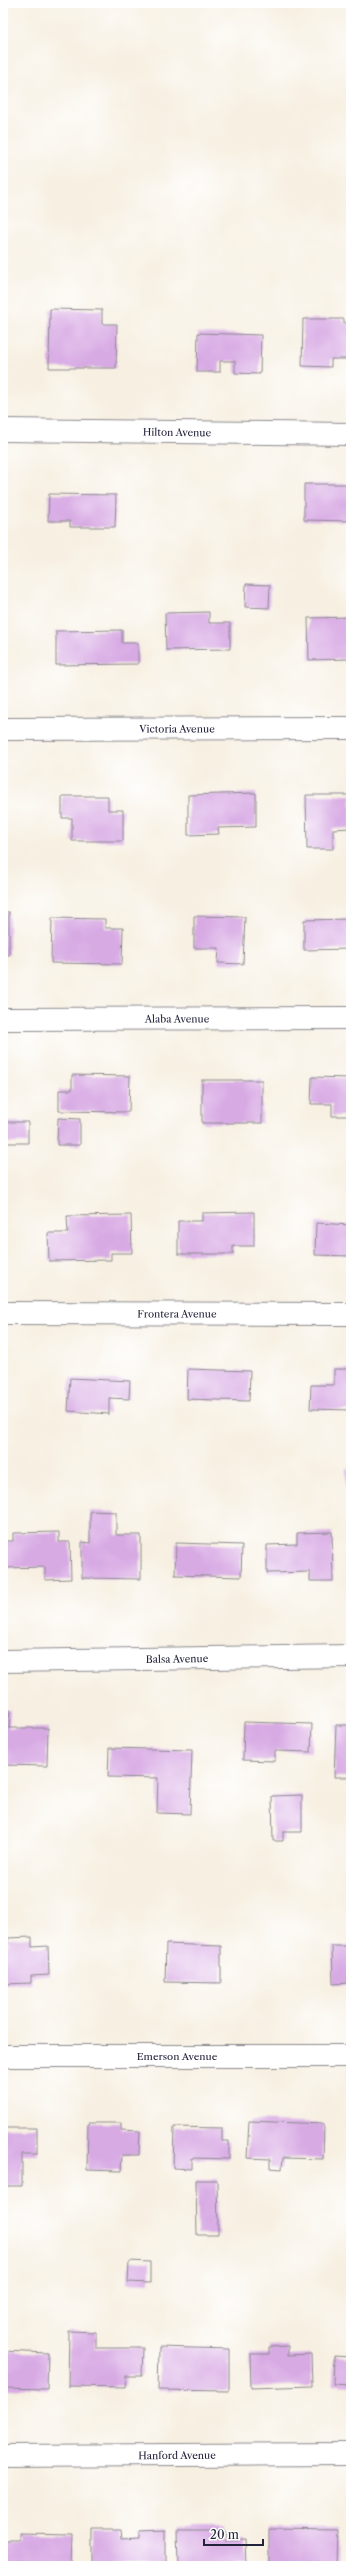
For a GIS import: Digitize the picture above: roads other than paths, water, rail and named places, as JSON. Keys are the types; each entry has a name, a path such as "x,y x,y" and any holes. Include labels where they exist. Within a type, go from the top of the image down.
{"street":[{"name":"Hilton Avenue","path":"3,430 351,434"},
{"name":"Victoria Avenue","path":"3,729 351,728"},
{"name":"Alaba Avenue","path":"3,1019 351,1018"},
{"name":"Frontera Avenue","path":"3,1313 351,1314"},
{"name":"Balsa Avenue","path":"3,1661 351,1656"},
{"name":"Emerson Avenue","path":"3,2056 351,2056"},
{"name":"Hanford Avenue","path":"3,2456 351,2454"}]}
